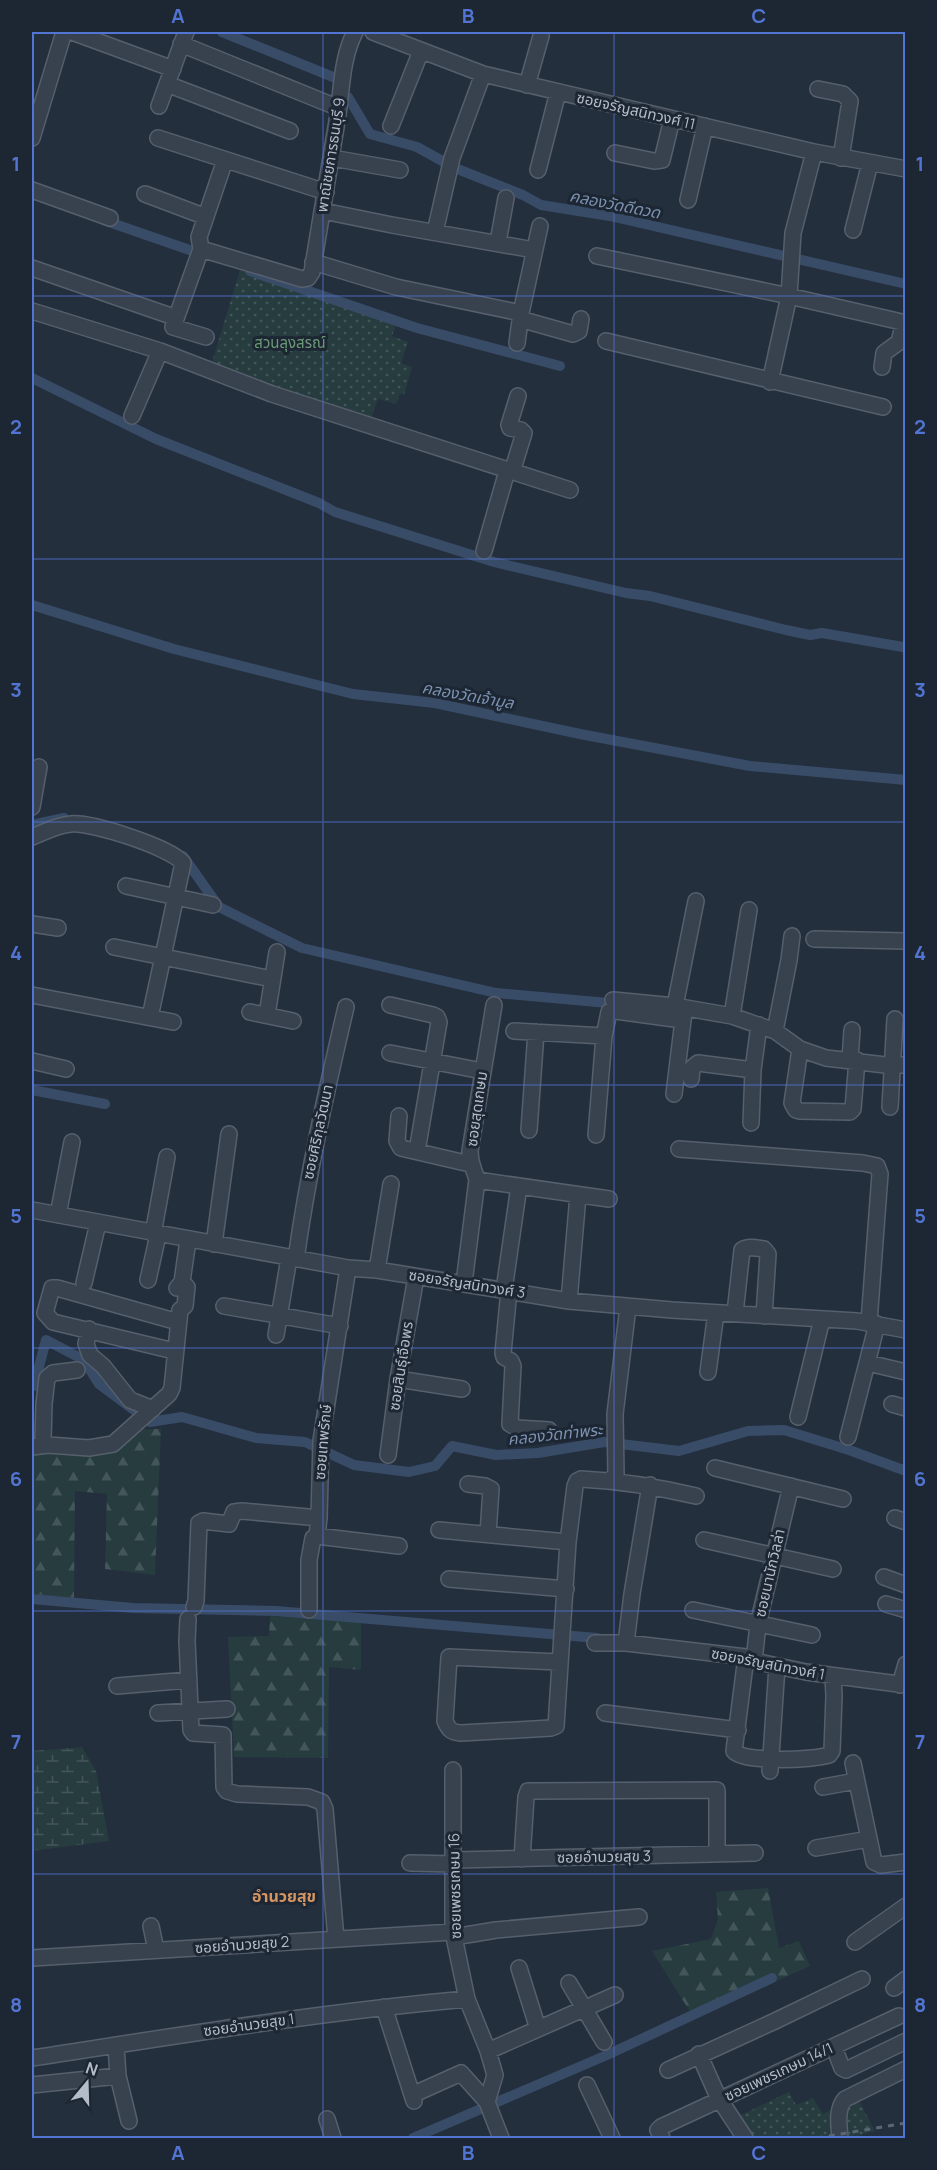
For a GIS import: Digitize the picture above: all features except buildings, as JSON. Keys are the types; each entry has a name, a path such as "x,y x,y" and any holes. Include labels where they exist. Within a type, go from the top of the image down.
{"street":[{"path":"32,138 64,32"},
{"path":"72,32 173,69"},
{"name":"พาณิชยการธนบุรี 9","path":"200,253 302,279 308,278 332,158 345,58 355,32"},
{"name":"ซอยจรัญสนิทวงศ์ 11","path":"373,32 483,74 814,152 906,169"},
{"path":"527,85 541,36"},
{"path":"159,106 184,38 339,108"},
{"path":"391,126 421,51"},
{"path":"435,232 450,165 483,74"},
{"path":"167,84 290,131"},
{"path":"818,89 843,94 850,101 842,158"},
{"path":"538,170 558,93"},
{"path":"615,153 654,161 662,160 672,119"},
{"path":"688,200 705,126"},
{"path":"158,138 326,192"},
{"path":"770,381 789,296 793,233 814,152"},
{"path":"332,158 400,170"},
{"path":"206,337 173,327 200,253 199,237 225,160"},
{"path":"853,230 870,163"},
{"path":"32,190 110,218"},
{"path":"145,194 206,217"},
{"path":"498,242 506,198"},
{"path":"323,211 534,250"},
{"path":"517,343 540,226"},
{"path":"597,256 905,322 899,342 884,353 882,368"},
{"path":"313,262 396,287 521,316 573,334 579,331 581,319"},
{"path":"32,268 168,315"},
{"path":"32,311 160,351 272,394 570,490"},
{"path":"606,341 883,407"},
{"path":"132,416 160,351"},
{"path":"484,551 524,433 521,430 510,428 509,425 518,396"},
{"path":"32,807 39,767"},
{"path":"32,835 59,826 86,824 149,843 173,855 183,863 150,1017"},
{"path":"126,886 213,905"},
{"path":"674,1094 681,1011 696,900"},
{"path":"732,1017 749,910"},
{"path":"32,924 58,928"},
{"path":"775,1031 792,936"},
{"path":"814,939 906,941"},
{"path":"114,947 272,979"},
{"path":"267,1015 277,952"},
{"path":"32,995 173,1022"},
{"path":"613,1000 732,1017 775,1031 800,1049 826,1058 899,1065"},
{"path":"390,1005 437,1017 439,1022 417,1151"},
{"name":"ซอยสุดเกษม","path":"477,1180 470,1164 482,1071 494,1005"},
{"name":"ซอยศิริกุลวัฒนา","path":"276,1335 319,1117 346,1007"},
{"path":"596,1135 604,1036 609,1012 681,1011"},
{"path":"250,1012 293,1021"},
{"path":"890,1107 899,1065 895,1019"},
{"path":"751,1123 753,1070 759,1025"},
{"path":"800,1049 792,1103 796,1110 800,1112 850,1112 853,1109 852,1030"},
{"path":"514,1031 604,1036"},
{"path":"529,1130 536,1032"},
{"path":"390,1053 482,1071"},
{"path":"32,1061 66,1069"},
{"path":"691,1079 692,1068 702,1063 753,1070"},
{"path":"399,1116 398,1145 402,1148 470,1164"},
{"path":"214,1244 229,1134"},
{"path":"58,1215 72,1142"},
{"path":"679,1149 872,1163 877,1167 880,1174 873,1323 868,1363 848,1437"},
{"path":"148,1280 166,1157"},
{"path":"464,1283 477,1180 609,1199"},
{"path":"377,1270 391,1184"},
{"path":"519,1186 502,1353 513,1366 510,1424 517,1428 549,1430"},
{"path":"569,1301 579,1195"},
{"name":"ซอยจรัญสนิทวงศ์ 3","path":"32,1210 348,1268 377,1270 569,1301 873,1323 906,1330"},
{"path":"84,1283 98,1222"},
{"path":"32,1448 48,1445 89,1448 108,1446 146,1415 172,1388 179,1316 175,1304 177,1286 182,1282 188,1240"},
{"path":"735,1314 742,1250 746,1247 764,1249 768,1254 764,1316"},
{"name":"ซอยเทพรักษ์","path":"309,1610 309,1560 320,1518 321,1441 348,1268"},
{"name":"ซอยสินธุ์เจือพร","path":"388,1455 398,1379 416,1277"},
{"path":"174,1351 52,1322 45,1313 45,1309 52,1288 57,1288 179,1316"},
{"path":"224,1306 340,1326"},
{"path":"610,1481 616,1474 615,1443 628,1307"},
{"path":"708,1372 716,1313"},
{"path":"798,1417 822,1319"},
{"path":"89,1329 86,1344 90,1355 103,1366 130,1400 146,1415"},
{"path":"868,1363 906,1372"},
{"path":"48,1445 44,1440 38,1404 47,1378 49,1375 76,1370"},
{"path":"398,1379 462,1389"},
{"path":"716,1468 843,1499"},
{"path":"560,1662 449,1657 445,1721 448,1728 461,1733 556,1726 568,1542 577,1481 581,1479 650,1485 696,1496"},
{"path":"468,1484 491,1489 488,1534"},
{"path":"626,1643 650,1485"},
{"name":"ซอยนานักวิลล่า","path":"770,1765 737,1755 734,1751 750,1659 791,1486"},
{"path":"320,1518 242,1511 234,1512 229,1524 203,1521 199,1523 196,1601 191,1613 190,1711 193,1733 223,1736 224,1787 227,1791 237,1794 308,1797 322,1802 325,1809 336,1939"},
{"path":"439,1530 568,1542"},
{"path":"317,1536 399,1546"},
{"path":"704,1540 833,1569"},
{"path":"884,1577 906,1585"},
{"path":"449,1579 566,1589"},
{"path":"886,1604 906,1610"},
{"path":"693,1610 812,1635"},
{"name":"ซอยจรัญสนิทวงศ์ 1","path":"595,1642 626,1643 750,1659 833,1676 903,1685"},
{"path":"903,1685 906,1664"},
{"path":"777,1666 770,1765 826,1756 831,1753 833,1676"},
{"path":"117,1686 189,1680"},
{"path":"158,1713 227,1709"},
{"path":"605,1713 738,1730"},
{"path":"853,1763 874,1862 881,1865 906,1862"},
{"name":"ซอยเพชรเกษม 16","path":"453,1770 454,1934 467,1999 495,2075 487,2104"},
{"path":"823,1787 856,1781"},
{"path":"522,1859 528,1791 717,1791 717,1854"},
{"path":"816,1848 869,1839"},
{"name":"ซอยอำนวยสุข 3","path":"410,1863 755,1853"},
{"path":"855,1942 906,1906"},
{"name":"ซอยอำนวยสุข 2","path":"32,1958 454,1934 639,1917"},
{"path":"151,1926 156,1950"},
{"path":"519,1968 538,2029"},
{"path":"668,2070 699,2054 776,2022 862,1979"},
{"path":"569,1983 604,2042"},
{"path":"488,2051 615,1995"},
{"name":"ซอยอำนวยสุข 1","path":"32,2058 216,2028 467,1999"},
{"path":"384,2007 413,2098 461,2073 487,2104 498,2138"},
{"name":"ซอยเพชรเกษม 14/1","path":"660,2134 720,2099 899,2016"},
{"path":"834,2047 842,2068 846,2070 906,2041"},
{"path":"116,2045 118,2076 129,2121"},
{"path":"699,2054 720,2099 745,2139"},
{"path":"840,2139 839,2116 842,2103 906,2068"},
{"path":"32,2085 118,2076"},
{"path":"587,2085 612,2139"},
{"path":"327,2119 333,2139"}],"green space":[{"name":"สวนลุงสรณ์","path":"240,270 396,324 392,336 408,342 401,363 412,367 404,395 400,394 396,404 378,399 369,424 210,369"},
{"path":"144,1429 161,1429 155,1575 105,1569 107,1494 75,1491 74,1598 32,1594 32,1454 88,1454 126,1444"},
{"path":"270,1616 361,1622 361,1670 329,1667 328,1758 234,1757 228,1637 269,1636"},
{"path":"82,1747 96,1771 109,1841 32,1851 32,1751"},
{"path":"768,1888 779,1948 799,1941 810,1966 694,2018 652,1951 711,1939 718,1919 716,1892"},
{"path":"789,2092 796,2105 813,2098 823,2114 857,2097 875,2131 850,2138 745,2138 733,2119"}],"waterway":[{"name":"คลองวัดดีดวด","path":"222,32 338,79"},
{"name":"คลองวัดดีดวด","path":"348,97 370,134 417,147 455,168 523,195 541,205 610,216 906,284"},
{"path":"103,220 204,255"},
{"path":"250,271 417,328 560,366"},
{"path":"32,378 156,439 319,503 335,512 494,562 626,593 650,596 810,635 822,633 903,647"},
{"name":"คลองวัดเจ้ามูล","path":"32,605 174,649 353,694 435,703 580,734 750,766 906,780"},
{"path":"32,825 64,818"},
{"path":"183,856 219,907 302,948 496,993 619,1004"},
{"path":"32,1090 105,1104"},
{"name":"คลองวัดท่าพระ","path":"32,1386 34,1386 46,1340 84,1360 99,1384 150,1422 182,1417 256,1438 305,1442 354,1465 409,1472 435,1466 452,1446 496,1455 538,1453 604,1442 679,1451 748,1431 784,1430 906,1471"},
{"path":"32,1599 133,1608 276,1611 597,1638"},
{"path":"413,2138 607,2055 772,1978"}],"railway":[{"path":"817,2138 906,2123"}],"district":[{"name":"อำนวยสุข","path":"284,1896"}]}
